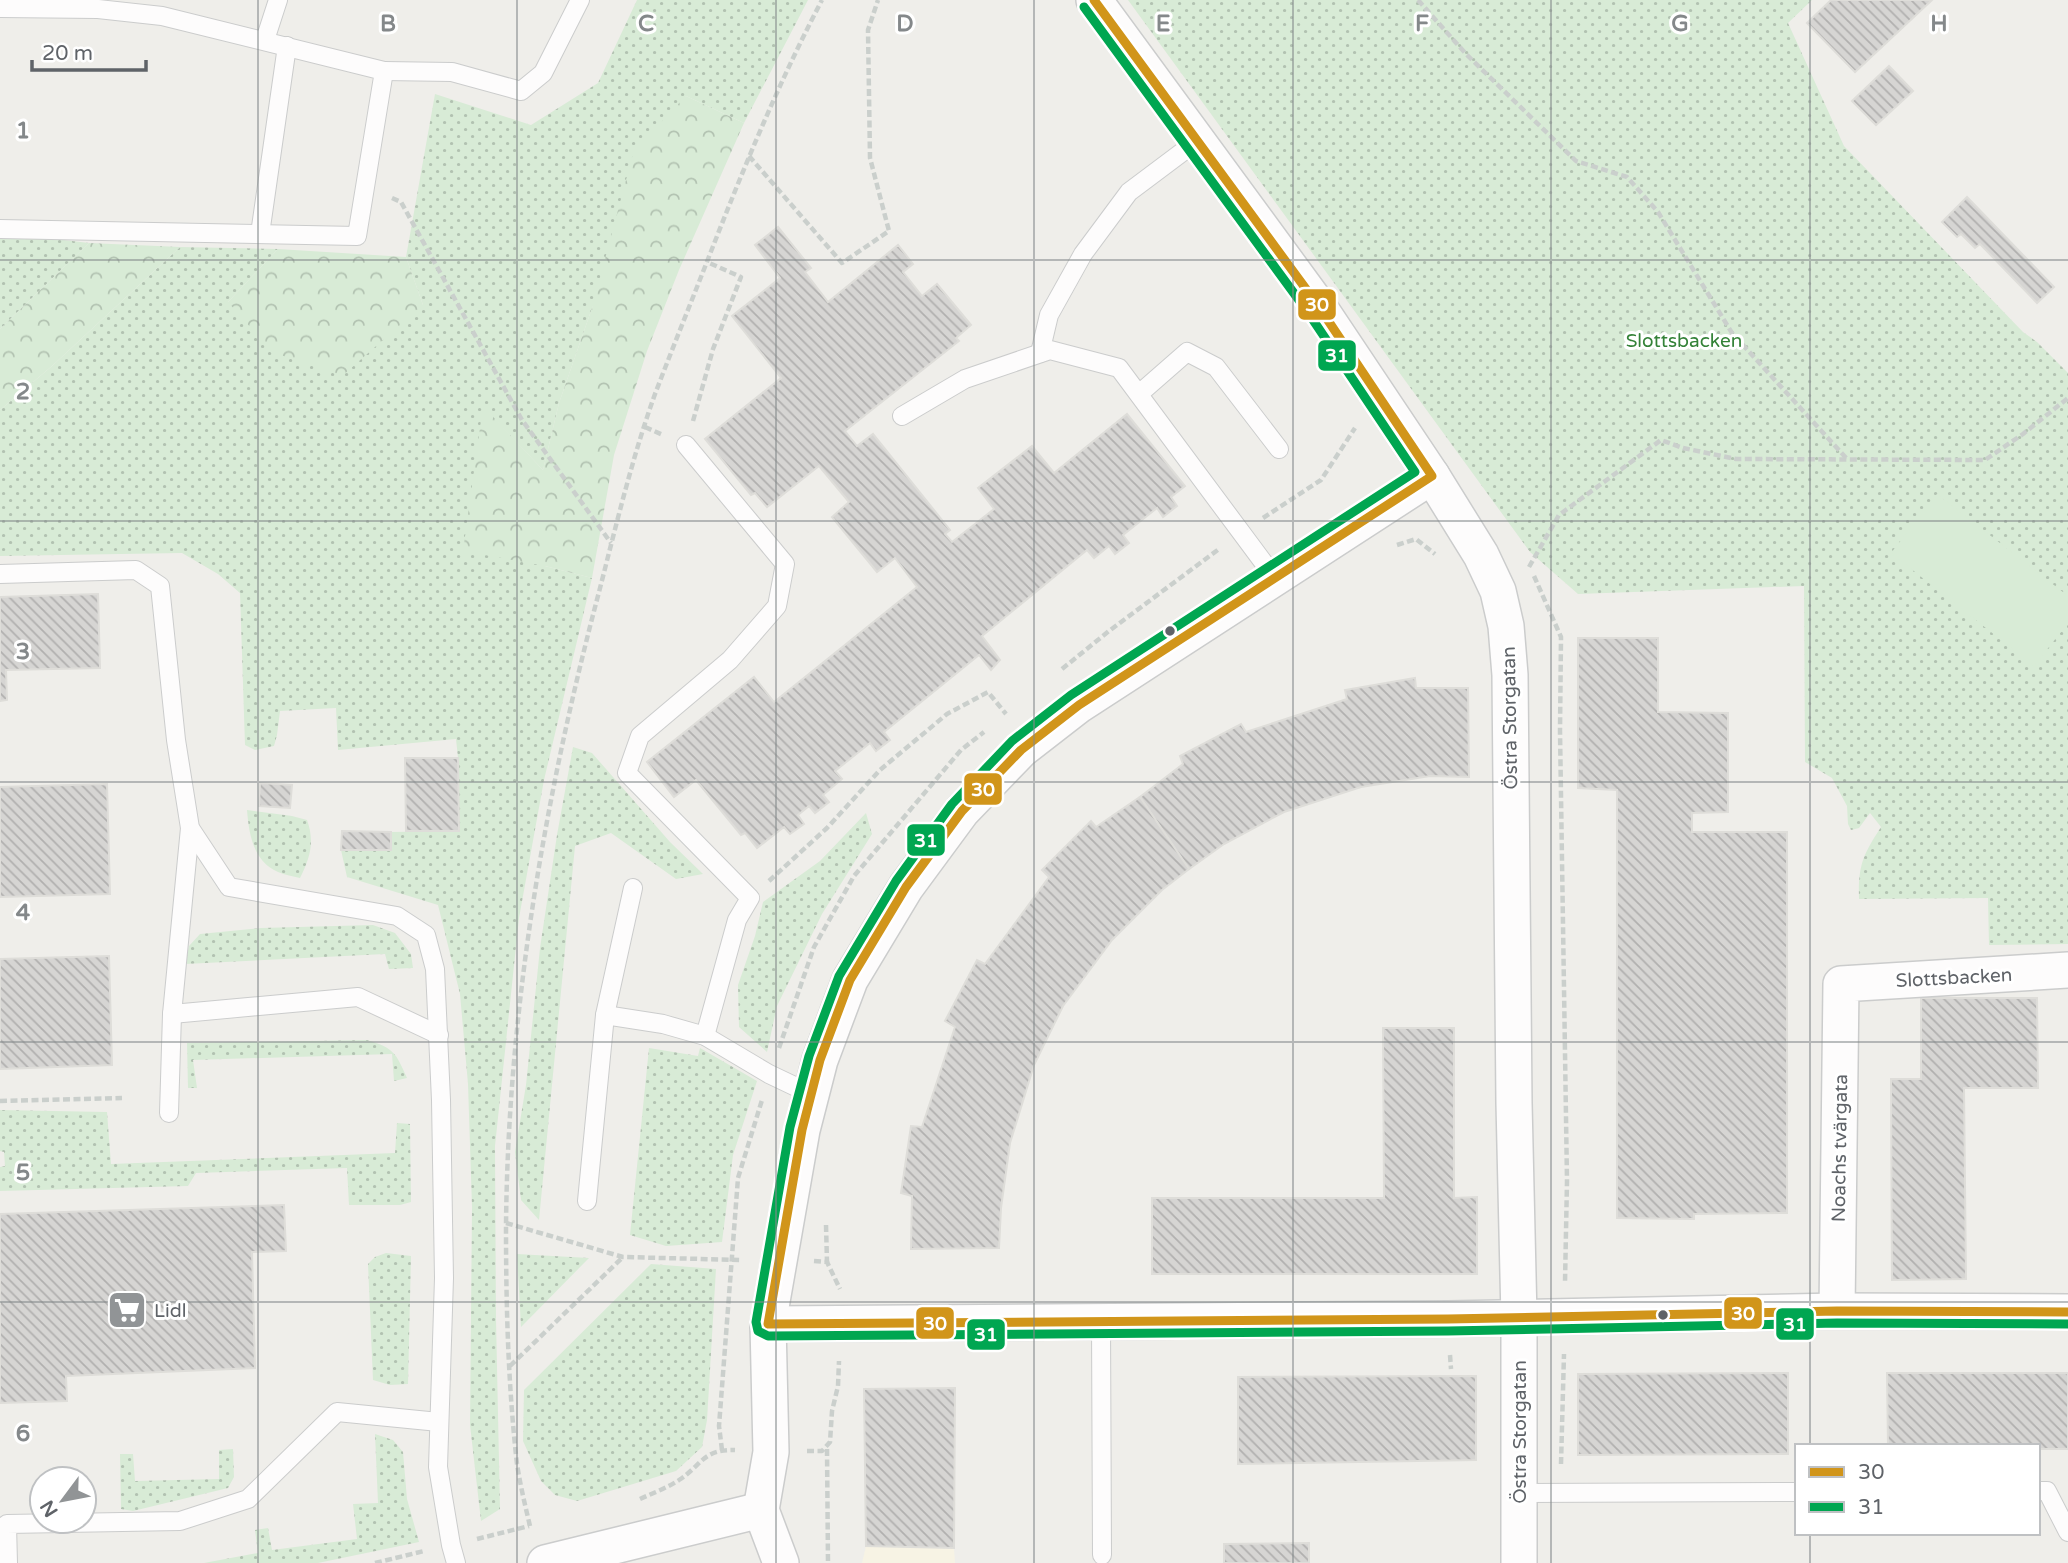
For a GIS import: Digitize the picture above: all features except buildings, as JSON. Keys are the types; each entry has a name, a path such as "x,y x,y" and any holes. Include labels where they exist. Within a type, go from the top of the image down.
{"street":[{"name":"Östra Storgatan","path":"1094,0 1317,304 1432,476 1481,555 1498,591 1506,626 1510,675 1519,1318 1519,1563"},
{"path":"781,1563 761,1510 771,1452 768,1324 811,1094 820,1059 850,980 906,887 962,811 1021,750 1079,705 1432,476"},
{"name":"Slottsbacken","path":"1841,984 2068,970"},
{"name":"Noachs tvärgata","path":"1837,1311 1841,984"},
{"path":"768,1324 1519,1318 1837,1311 2068,1312"},
{"path":"545,1563 761,1510"}],"lane":[{"path":"265,40 278,0"},
{"path":"0,8 164,8 265,40 384,71 452,72 522,90 543,72 580,0"},
{"path":"260,234 288,46"},
{"path":"0,229 356,236 384,71"},
{"path":"1041,353 1049,315 1083,254 1129,192 1197,141"},
{"path":"902,416 965,379 1050,350 1119,368 1275,578"},
{"path":"1139,394 1187,352 1216,367 1279,449"},
{"path":"686,446 785,564 777,606 730,660 640,736 627,773 750,898 737,920 705,1036"},
{"path":"0,574 136,570 160,586 176,740 190,828 172,1014 169,1113"},
{"path":"190,828 229,887 397,916 426,935 435,969 439,1035 444,1278 438,1467 456,1563"},
{"path":"587,1200 605,1015 633,888"},
{"path":"172,1014 358,997 439,1035"},
{"path":"605,1015 663,1024 705,1036 769,1074 811,1094"},
{"path":"1101,1322 1102,1555"},
{"path":"8,1563 3,1524 180,1521 248,1499 337,1412 439,1422"},
{"path":"2040,1491 2046,1491 2068,1532"},
{"path":"1519,1493 1795,1492"}],"path":[{"path":"543,1523 530,1526 518,1468 510,1366 506,1223 513,1063 532,910 556,772 611,544 654,396 749,156 783,77 822,0"},
{"path":"749,156 842,263 889,231 870,158 868,30 878,0"},
{"path":"1418,0 1466,54 1576,161 1627,177 1658,212 1732,333 1847,459"},
{"path":"365,185 401,202 522,420 611,544"},
{"path":"686,446 713,349 741,277 707,262"},
{"path":"1529,567 1559,515 1661,440 1683,448 1736,459 1984,460 2023,434 2068,398"},
{"path":"1392,546 1416,539 1440,558"},
{"path":"1491,577 1522,556 1539,583 1561,637 1567,1181 1559,1493"},
{"path":"750,898 827,828 880,770 947,714 988,691 1006,714"},
{"path":"0,1101 122,1098"},
{"path":"825,1221 827,1262 840,1286 838,1386 827,1448 828,1563"},
{"path":"506,1223 623,1257 827,1262"},
{"path":"510,1366 623,1257"},
{"path":"722,1450 719,1426 731,1260"},
{"path":"638,1500 670,1486 716,1451 822,1451 827,1448"}],"shaded area":[{"path":"866,1546 954,1548 955,1563 862,1563"}],"green space":[{"path":"637,0 808,0 744,123 686,96 592,308 559,403 543,470 483,407 545,566 592,578 544,780 519,918 495,1146 500,1509 481,1521 470,1425 472,1207 468,1084 460,994 438,905 347,877 341,850 391,850 391,832 459,831 456,739 338,750 336,708 280,711 274,746 255,750 245,745 240,593 218,574 182,553 0,556 0,410 52,366 180,247 278,249 228,302 423,305 406,257 435,94 531,125 598,83"},
{"name":"Slottsbacken","path":"1128,0 1812,0 1788,23 1844,146 2023,332 2068,373 2068,944 1989,945 1988,898 1859,899 1859,877 1863,861 1881,827 1870,813 1859,828 1851,830 1847,806 1832,778 1805,762 1804,586 1578,594 1530,552"},
{"path":"686,96 744,123 679,270 647,351 614,455 592,578 545,566 463,551 483,406 543,470 559,403 592,308 634,150"},
{"path":"0,235 89,243 0,329"},
{"path":"89,243 180,247 52,366 0,410 0,329"},
{"path":"278,249 406,257 423,305 342,376 272,352 228,302"},
{"path":"1937,494 2068,596 2068,623 2034,666 1891,553"},
{"path":"573,747 592,753 670,842 703,874 676,879 611,833 575,846 539,1220 521,1200 515,1152 526,1085 540,948"},
{"path":"247,810 307,820 311,836 310,850 300,878 278,872 263,861 251,837"},
{"path":"866,813 872,834 822,914 777,1006 767,1052 739,1027 738,985 755,936 763,902 820,861"},
{"path":"373,925 395,933 411,954 413,968 389,969 385,954 185,964 189,946 200,934 261,928"},
{"path":"367,1040 389,1049 407,1078 394,1081 392,1054 193,1060 197,1088 188,1088 187,1043"},
{"path":"649,1048 698,1056 700,1048 757,1081 733,1155 722,1242 666,1246 630,1235"},
{"path":"0,1110 107,1112 111,1164 395,1153 397,1123 410,1124 411,1202 400,1205 349,1205 347,1168 196,1173 188,1186 0,1191 0,1167 5,1166 4,1152 0,1151"},
{"path":"386,1253 411,1256 408,1384 390,1385 373,1380 368,1264 375,1257"},
{"path":"517,1254 589,1258 521,1327"},
{"path":"651,1264 716,1269 707,1420 702,1447 676,1471 577,1501 555,1495 541,1481 523,1441 524,1390"},
{"path":"375,1434 393,1440 403,1452 407,1499 419,1542 318,1563 204,1563 258,1553 255,1530 268,1528 272,1550 357,1539 353,1504 378,1503"},
{"path":"233,1449 234,1477 228,1488 133,1511 121,1509 120,1454 133,1454 135,1481 219,1479 219,1450"}],"transit line":[{"name":"30","path":"1094,0 1317,304 1432,476 1079,705 1021,750 962,811 906,887 850,980 820,1060 802,1130 768,1324 1448,1319 1837,1311 2068,1312"},
{"name":"31","path":"1084,7 1307,311 1415,472 1071,695 1012,741 952,804 896,881 839,976 809,1056 790,1127 756,1322 758,1331 768,1336 1448,1331 1837,1323 2068,1324"}],"place":[{"name":"Lidl","path":"127,1310"}]}
